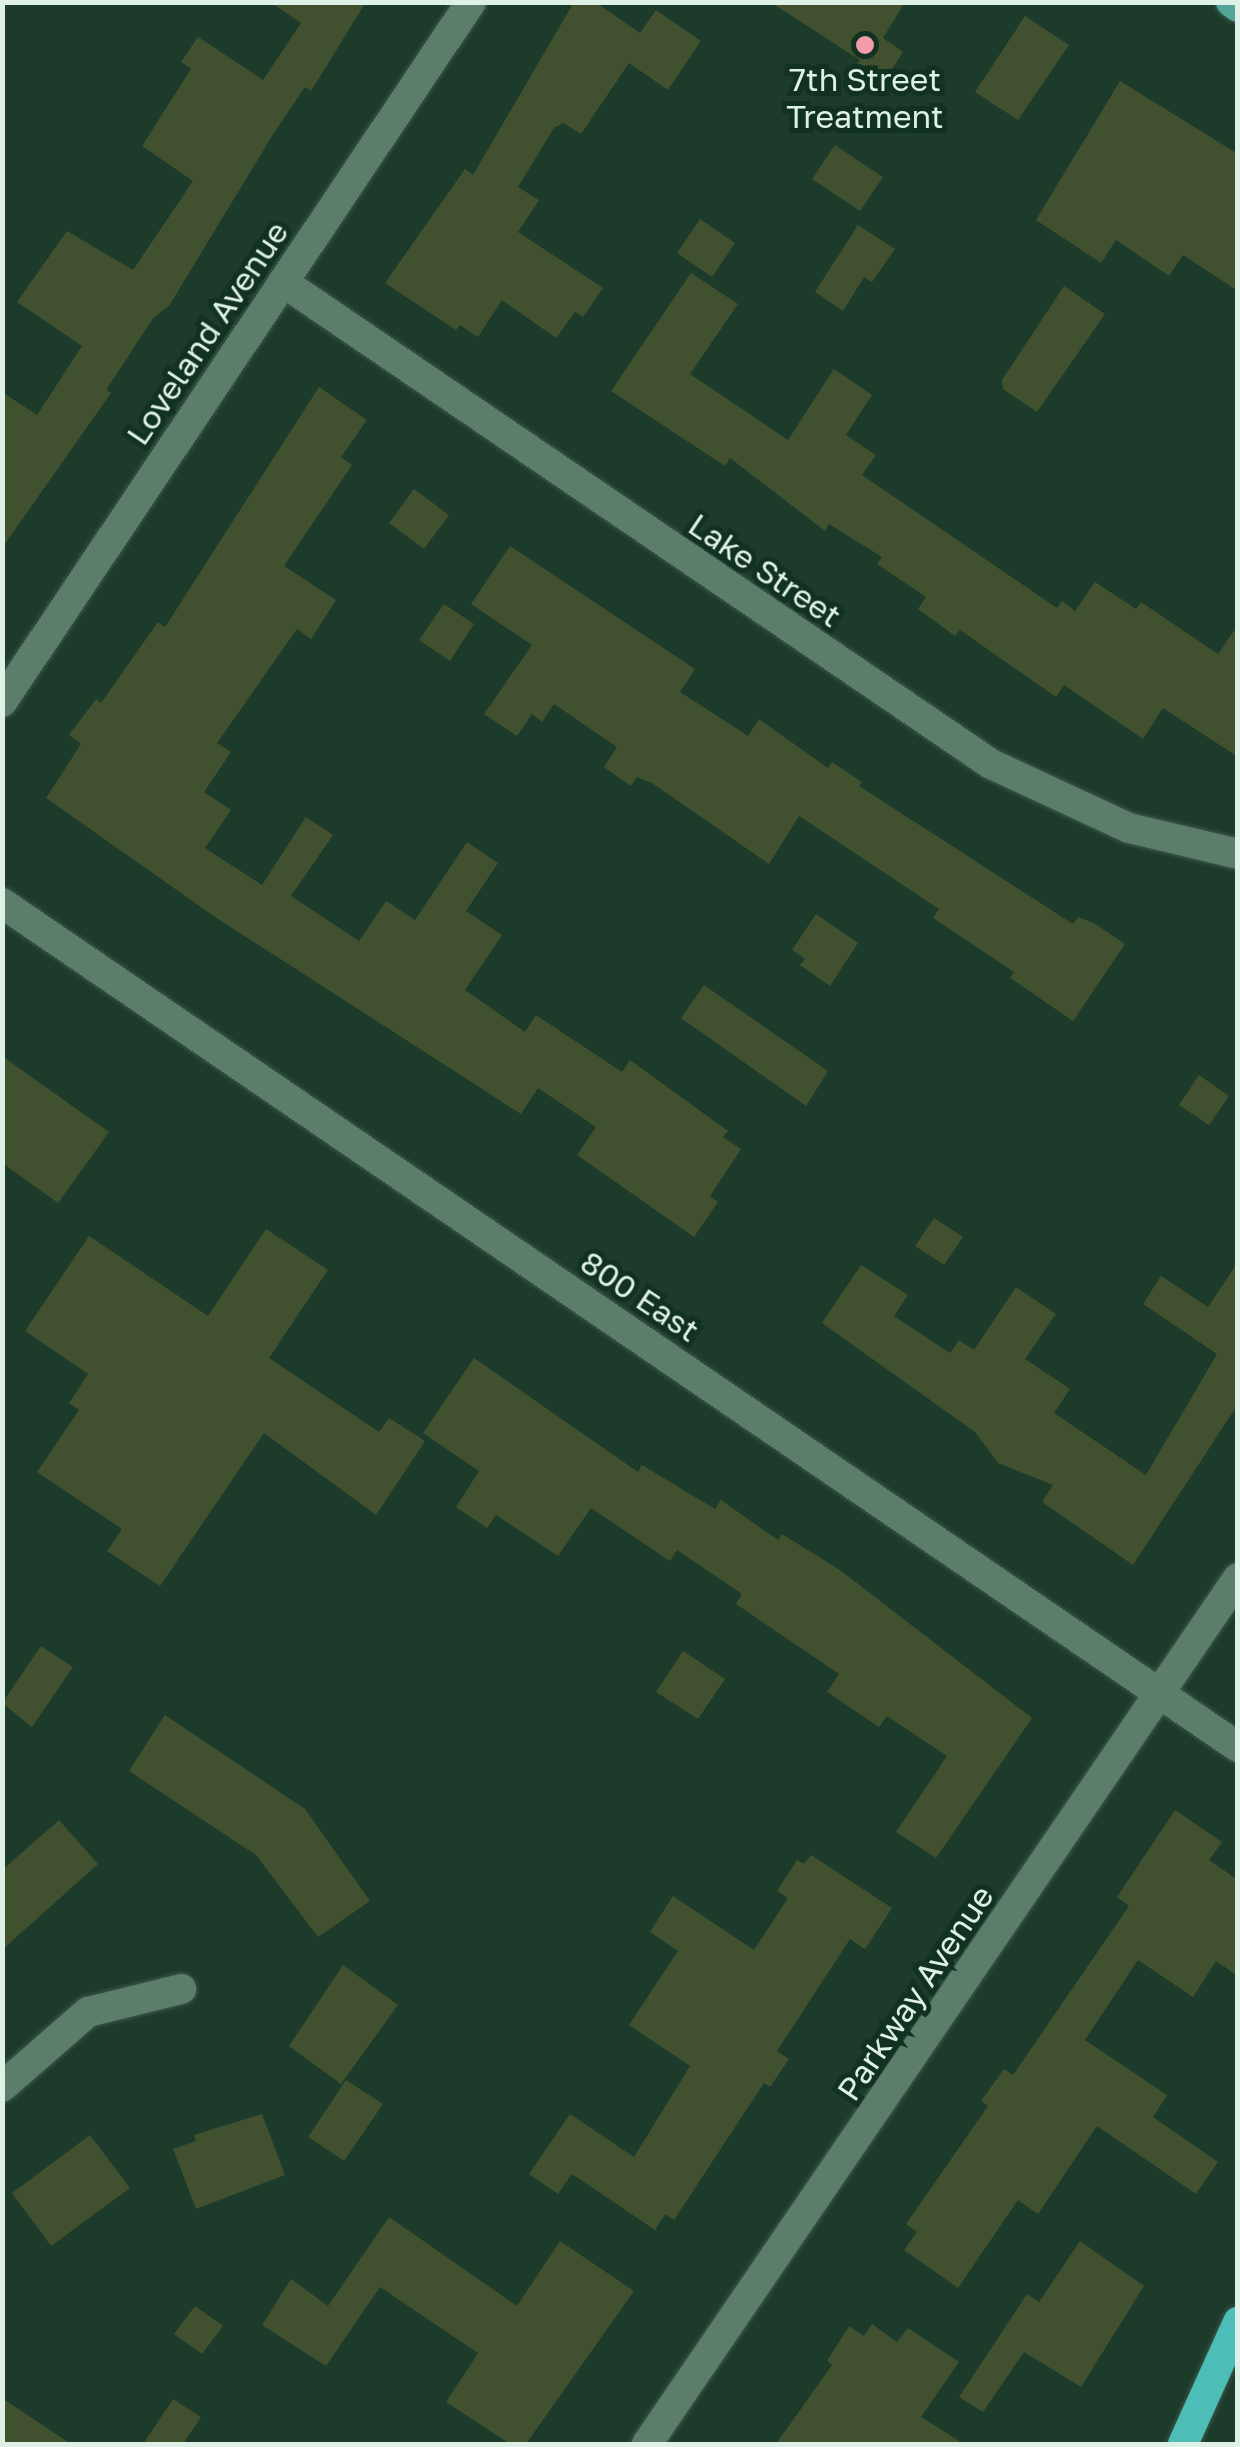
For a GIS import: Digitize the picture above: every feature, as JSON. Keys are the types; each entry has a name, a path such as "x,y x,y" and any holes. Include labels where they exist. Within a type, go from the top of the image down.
{"highway":[{"path":"1183,2444 1238,2322"}],"main road":[{"path":"1230,2 1238,7"}],"street":[{"name":"Loveland Avenue","path":"2,702 470,2"},
{"name":"Lake Street","path":"283,282 991,764 1129,828 1238,854"},
{"name":"800 East","path":"2,903 1238,1747"},
{"name":"Parkway Avenue","path":"647,2444 1238,1578"},
{"path":"2,2087 88,2012 181,1989"}],"building":[{"path":"270,2 366,2 311,91 305,87 272,136 169,306 154,317 106,390 111,393 2,548 2,392 37,415 82,346 17,302 67,231 133,270 193,181 142,146 191,69 181,62 198,37 263,80 301,23"},
{"path":"574,2 595,2 640,33 656,10 701,41 668,90 629,63 581,134 563,123 554,128 518,187 539,200 518,232 603,288 583,317 575,312 556,338 502,300 478,337 460,325 456,330 385,283 465,169 473,175"},
{"name":"7th Street Treatment","path":"770,2 905,2 883,38 903,52 881,86 853,70 860,60"},
{"path":"1025,16 1069,45 1018,120 975,92"},
{"path":"1120,81 1238,154 1238,291 1183,255 1169,276 1116,240 1101,263 1036,220"},
{"path":"835,145 883,177 860,211 812,179"},
{"path":"700,219 735,243 712,277 677,253"},
{"path":"858,225 895,249 872,282 864,277 843,311 815,292"},
{"path":"691,273 738,304 690,374 788,440 834,369 872,395 846,435 876,455 862,475 1057,608 1062,601 1075,611 1095,582 1136,609 1141,602 1218,654 1238,625 1238,757 1163,708 1143,739 1064,685 1056,697 960,630 955,636 918,609 926,597 877,564 882,557 829,524 825,531 730,458 725,466 611,391"},
{"path":"1064,286 1105,314 1037,412 1003,389 1002,380"},
{"path":"319,387 367,420 341,457 352,465 284,566 336,600 311,639 297,629 217,743 231,752 204,792 231,810 205,848 262,885 306,817 333,835 291,896 359,941 386,901 415,920 467,842 498,863 466,911 502,935 465,990 525,1032 536,1015 622,1072 630,1060 728,1131 723,1137 741,1149 710,1196 718,1202 694,1237 577,1155 596,1127 538,1088 521,1114 215,917 46,798 81,744 69,735 96,699 101,703 158,622 165,627"},
{"path":"414,489 449,515 424,549 389,523"},
{"path":"510,546 695,669 680,692 748,736 759,719 828,768 832,762 862,782 859,786 1073,924 1078,917 1094,923 1125,944 1073,1021 1010,978 1014,972 933,918 939,909 799,816 769,864 652,783 637,777 631,786 604,767 617,747 554,704 542,722 532,714 517,736 484,714 532,645 471,604"},
{"path":"444,604 474,624 450,661 419,640"},
{"path":"816,914 858,943 830,986 800,965 805,959 792,950"},
{"path":"704,985 828,1071 806,1106 681,1018"},
{"path":"2,1056 109,1132 58,1203 2,1163"},
{"path":"1199,1075 1229,1096 1209,1125 1179,1105"},
{"path":"934,1218 963,1237 944,1265 915,1246"},
{"path":"266,1229 328,1270 269,1358 379,1432 389,1418 425,1441 376,1515 264,1433 160,1586 107,1551 122,1529 37,1472 79,1410 69,1403 88,1374 25,1331 89,1236 208,1316"},
{"path":"1238,1262 1238,1404 1133,1565 1042,1502 1053,1485 998,1463 975,1432 822,1323 861,1265 908,1295 894,1316 950,1353 959,1340 974,1350 1016,1287 1056,1314 1025,1359 1070,1389 1054,1413 1146,1475 1217,1354 1143,1304 1161,1276 1208,1307"},
{"path":"474,1358 638,1472 642,1465 715,1509 721,1500 778,1540 782,1534 840,1570 1032,1718 936,1858 896,1832 947,1756 887,1716 879,1727 827,1692 839,1674 736,1604 742,1594 677,1550 670,1561 591,1508 558,1556 496,1515 487,1528 456,1507 479,1471 423,1433"},
{"path":"41,1646 73,1667 32,1727 2,1703"},
{"path":"683,1651 725,1679 698,1719 656,1692"},
{"path":"165,1715 305,1809 370,1901 318,1937 256,1855 129,1771"},
{"path":"1175,1810 1222,1842 1209,1860 1238,1880 1238,1976 1216,1961 1193,1997 1138,1960 1085,2040 1167,2095 1153,2117 1218,2162 1196,2194 1097,2126 1038,2214 1018,2200 958,2288 904,2250 917,2232 906,2224 988,2106 981,2101 1004,2069 1013,2075 1129,1906 1117,1897"},
{"path":"59,1820 98,1864 2,1950 2,1870"},
{"path":"811,1855 892,1908 865,1949 850,1939 777,2051 789,2059 770,2087 764,2083 674,2220 665,2214 655,2230 572,2174 558,2194 529,2174 570,2114 634,2157 690,2066 629,2025 678,1951 650,1932 673,1896 754,1950 788,1898 777,1891 797,1860 804,1864"},
{"path":"343,1965 398,2005 341,2084 289,2046"},
{"path":"346,2080 383,2104 344,2161 308,2137"},
{"path":"262,2114 285,2175 196,2209 173,2149 196,2141 194,2135"},
{"path":"90,2135 130,2188 51,2246 12,2193"},
{"path":"389,2217 517,2306 560,2241 634,2291 526,2444 510,2444 446,2402 478,2353 380,2287 326,2366 262,2325 291,2279 328,2306"},
{"path":"1080,2241 1144,2286 1081,2387 1024,2352 983,2412 959,2397 1027,2294 1039,2302"},
{"path":"195,2306 223,2326 202,2354 174,2334"},
{"path":"872,2324 897,2342 908,2328 959,2362 921,2417 964,2444 776,2444 832,2365 827,2361 849,2326 864,2336"},
{"path":"2,2398 71,2444 2,2444"},
{"path":"173,2399 201,2417 183,2444 143,2444"}],"place":[{"name":"7th Street Treatment","path":"865,45"}]}
